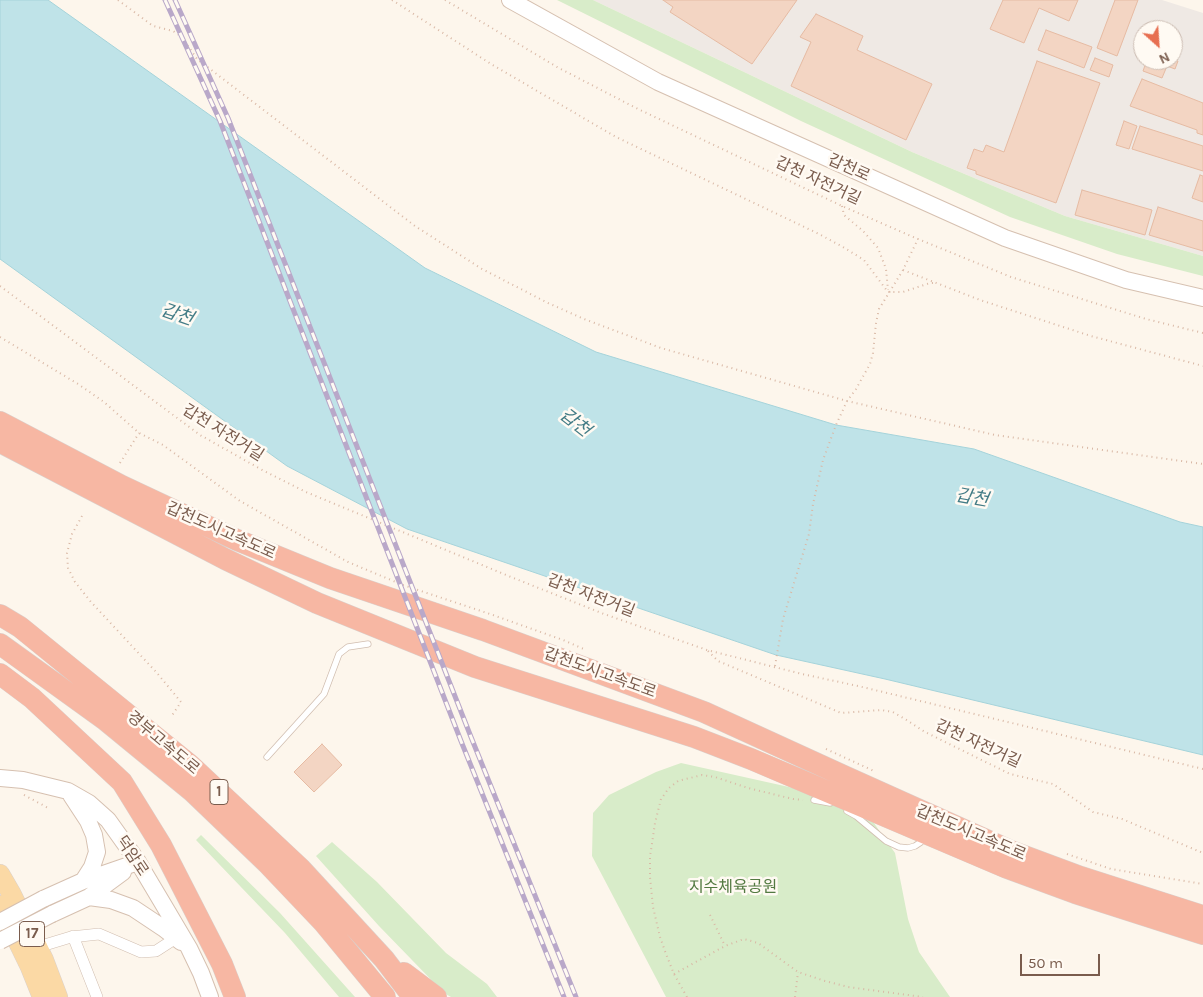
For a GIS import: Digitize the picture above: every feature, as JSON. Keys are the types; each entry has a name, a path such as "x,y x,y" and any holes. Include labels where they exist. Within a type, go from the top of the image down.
{"highway":[{"name":"갑천도시고속도로","path":"0,422 122,486 237,540 330,578 492,633 704,712 1011,851 1098,883 1203,916"},
{"name":"갑천도시고속도로","path":"0,442 225,559 318,603 475,667 702,740 1007,868 1075,894 1203,934"},
{"name":"경부고속도로","path":"0,615 20,626 190,765 301,869 384,959 413,997"},
{"name":"경부고속도로","path":"0,644 104,719 193,792 267,863 324,923 385,997"},
{"path":"0,674 32,698 122,782 166,853 222,964 235,997"},
{"path":"384,959 436,997"}],"main road":[{"name":"17","path":"0,874 38,947 58,997"},
{"name":"17","path":"0,905 30,967 42,997"}],"street":[{"name":"갑천로","path":"510,0 658,82 1005,238 1126,280 1203,298"},
{"name":"덕암로","path":"0,778 23,780 68,791 89,803 108,820 138,862 182,944 201,973 210,997"},
{"path":"68,791 80,806 94,835 96,852 92,867 83,881"},
{"path":"0,922 43,899 83,881 138,862"},
{"path":"0,941 89,897 138,862"},
{"path":"89,897 111,900 134,908 182,944"},
{"path":"38,947 73,936 99,934 141,952 156,951 182,944"},
{"path":"73,936 97,997"}],"lane":[{"path":"267,757 324,694 339,654 348,647 368,644"},
{"path":"814,800 828,802 836,806"},
{"path":"844,809 856,816 886,841 899,847 908,848 915,846 926,834"}],"path":[{"path":"118,0 153,26 173,31 182,37 197,59 415,226 482,269 548,303 621,334 661,348 846,401 995,434 1203,464"},
{"path":"392,0 491,64 616,137 843,247 864,260 888,292"},
{"name":"갑천 자전거길","path":"446,0 557,67 636,108 918,240 1011,277 1146,319 1203,333"},
{"path":"842,206 844,215 863,231 878,248 886,270 888,292"},
{"path":"774,667 783,619 809,534 813,504 823,460 846,401 860,383 870,364 879,310 918,240"},
{"path":"903,270 990,303 1091,336 1203,366"},
{"path":"888,292 903,292 930,283 936,283"},
{"name":"갑천 자전거길","path":"0,286 200,435 306,492 604,614 707,650 718,661 841,713 881,710 893,712 925,732 1010,774 1052,784 1093,812 1122,819 1203,853"},
{"path":"0,337 78,384 104,402 139,433 162,445 240,500 348,562 590,652"},
{"path":"120,463 139,433"},
{"path":"82,516 72,534 66,553 68,568 75,582 91,602 157,673 181,702 171,717"},
{"path":"707,650 1203,769"},
{"path":"826,749 878,773"},
{"path":"687,997 674,974 660,938 653,907 650,857 661,799 669,788 678,781 702,775 793,799 814,800"},
{"path":"1060,852 1111,869 1203,884"},
{"path":"710,915 725,946"},
{"path":"674,974 725,946 744,939 758,943 798,972 848,987 923,997"},
{"path":"795,997 798,972"}],"shaded area":[{"path":"593,0 1162,0 1203,13 1203,256 1065,216 912,152"}],"green space":[{"path":"557,0 593,0 912,152 1065,216 1203,256 1203,276 1117,254 1010,217 801,121"},
{"name":"지수체육공원","path":"681,763 807,791 869,816 895,853 908,919 919,952 950,997 666,997 592,856 593,813 609,795 656,772"},
{"path":"201,835 280,913 355,997 339,997 285,933 196,840"},
{"path":"332,842 377,882 446,953 487,984 497,997 451,997 444,993 379,926 316,856"}],"water":[{"name":"갑천","path":"0,0 48,0 425,268 596,352 836,425 974,449 1180,522 1203,527 1203,755 776,655 407,529 287,466 0,259"}],"building":[{"path":"663,0 797,0 752,64 670,12 673,7"},
{"path":"1003,0 1078,0 1069,21 1039,8 1024,43 990,29"},
{"path":"1115,0 1138,0 1117,56 1097,48"},
{"path":"816,14 863,36 857,50 932,84 906,140 791,86 811,42 800,37"},
{"path":"1046,30 1092,47 1084,68 1038,50"},
{"path":"1095,58 1113,65 1109,77 1090,70"},
{"path":"1037,61 1100,83 1056,203 976,174 976,171 967,168 974,149 983,152 986,145 1004,152"},
{"path":"1143,70 1165,70 1162,78"},
{"path":"1142,79 1203,103 1203,135 1197,133 1197,130 1130,106"},
{"path":"1124,121 1137,126 1129,149 1116,145"},
{"path":"1140,126 1203,146 1203,171 1132,149"},
{"path":"1200,175 1203,176 1203,202 1192,198"},
{"path":"1082,190 1152,210 1145,235 1075,215"},
{"path":"1158,207 1203,221 1203,251 1149,235"},
{"path":"322,744 342,765 314,792 294,772"}],"railway":[{"path":"165,0 220,121 461,741 564,997"},
{"path":"175,0 228,118 471,737 576,997"}]}
